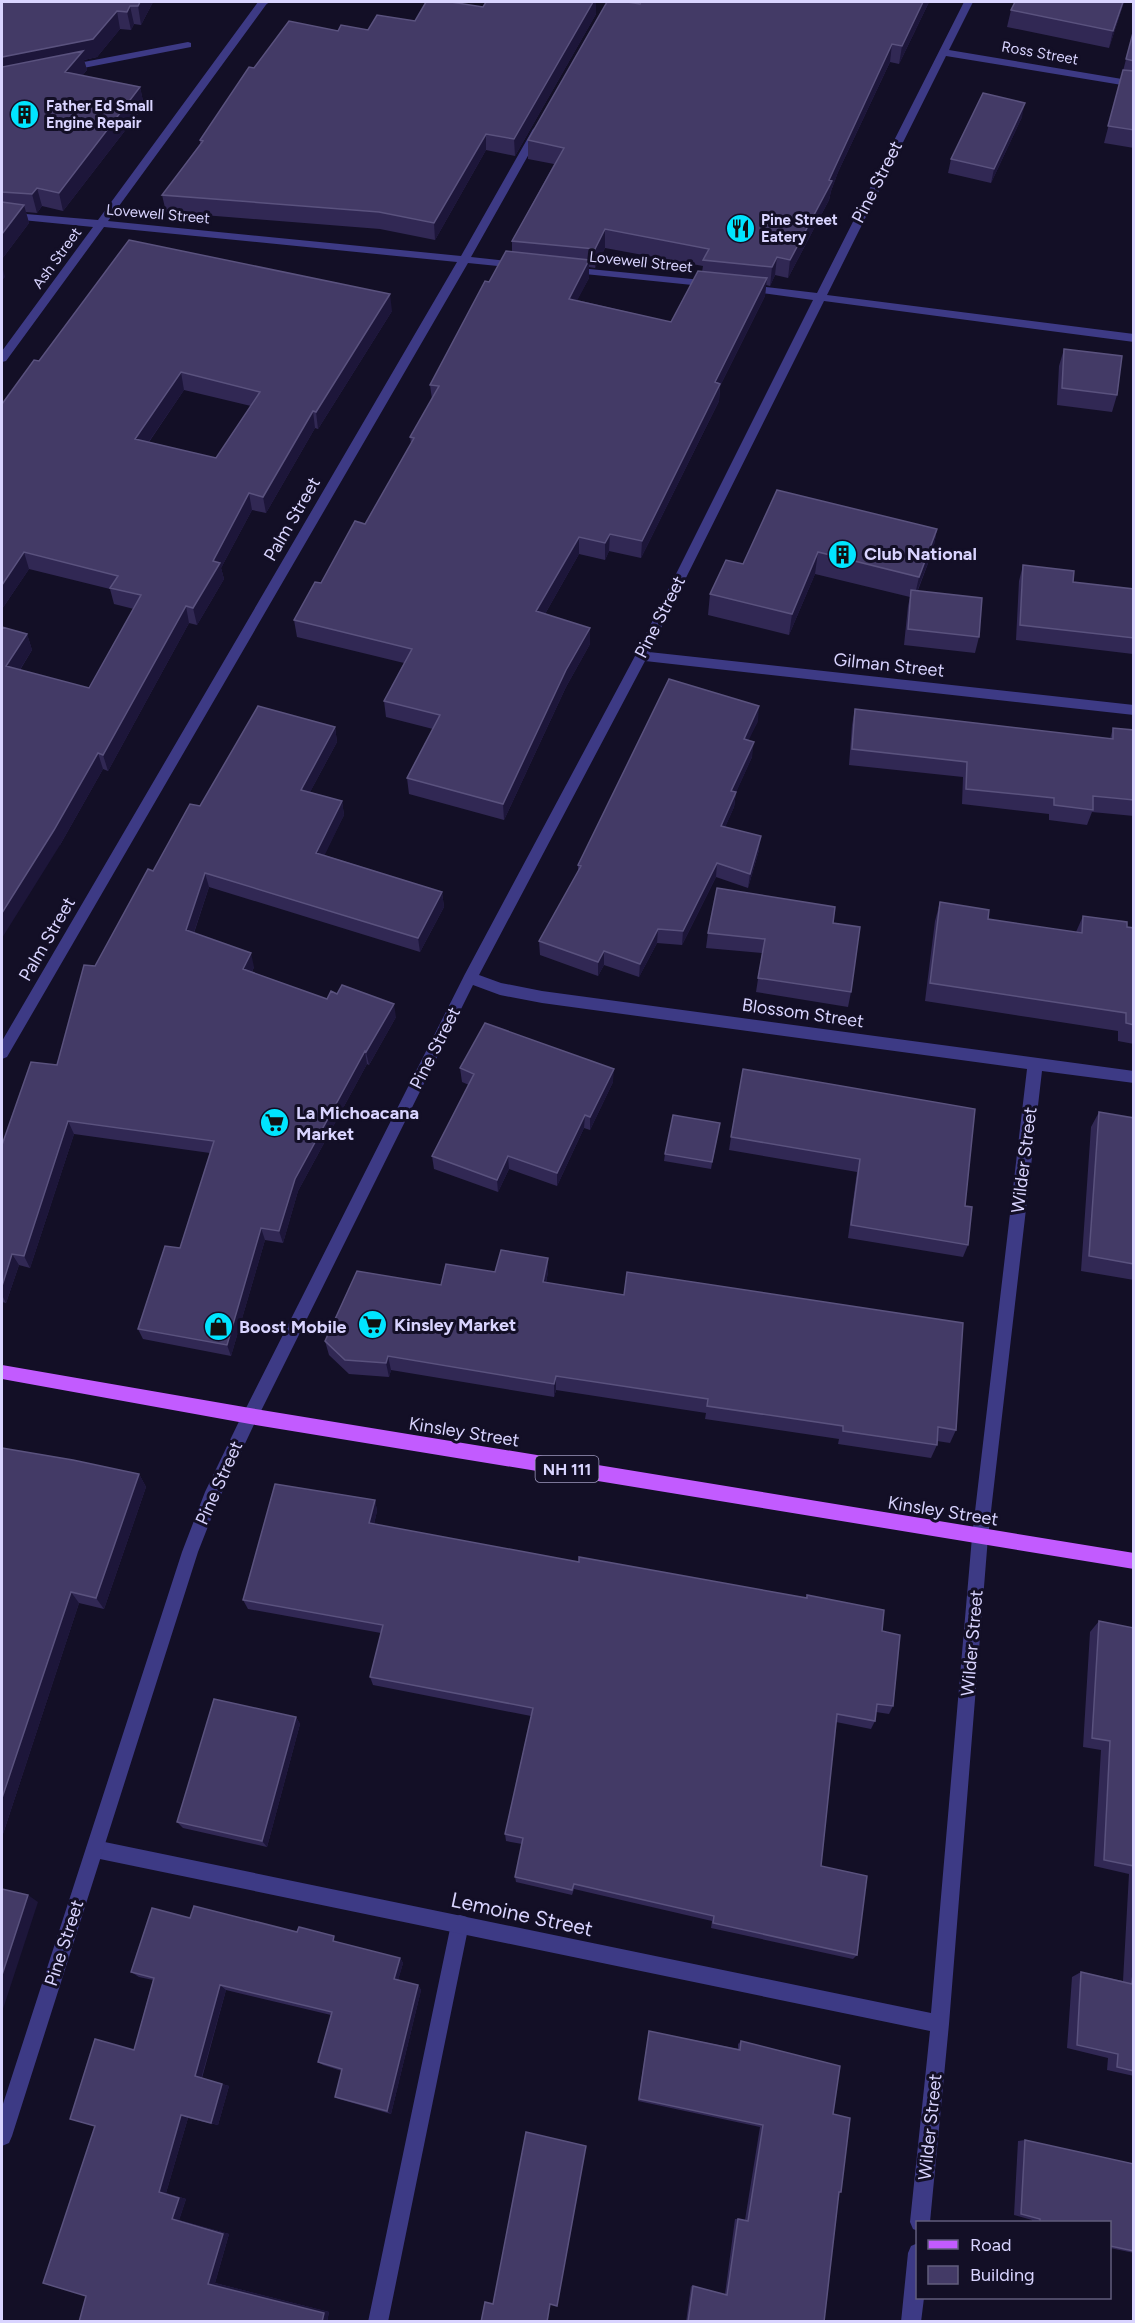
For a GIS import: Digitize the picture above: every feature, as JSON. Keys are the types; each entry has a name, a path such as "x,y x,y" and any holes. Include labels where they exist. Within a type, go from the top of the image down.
{"main road":[{"name":"Kinsley Street","path":"2,1372 250,1416 980,1537 1134,1560"}],"street":[{"name":"Ash Street","path":"2,358 263,2"},
{"name":"Pine Street","path":"2,2136 201,1522 250,1416 470,978 641,656 968,2"},
{"path":"60,70 188,45"},
{"name":"Ross Street","path":"942,52 1134,84"},
{"name":"Palm Street","path":"2,1053 465,260 546,115"},
{"name":"Lovewell Street","path":"2,215 525,266"},
{"name":"Lovewell Street","path":"561,269 727,286"},
{"path":"739,287 1134,338"},
{"name":"Gilman Street","path":"641,656 1134,710"},
{"name":"Blossom Street","path":"470,978 500,989 542,997 1134,1077"},
{"name":"Wilder Street","path":"921,2221 940,2024 980,1537 1035,1064"},
{"name":"Lemoine Street","path":"94,1849 940,2024"},
{"path":"378,2322 460,1924"},
{"path":"911,2322 916,2273"}],"building":[{"path":"2,2 140,2 138,6 130,6 127,12 117,11 93,39 2,57"},
{"path":"426,2 451,2 483,7 486,2 593,2 514,139 486,134 434,223 379,212 162,195 203,141 200,140 249,67 254,68 289,21 338,31 341,25 368,30 377,15 415,21"},
{"path":"607,2 640,4 641,2 923,2 902,46 892,44 829,180 832,181 790,260 777,257 772,267 703,260 709,249 605,229 595,249 512,241 564,148 528,140"},
{"path":"1015,2 1123,2 1113,31 1011,10"},
{"path":"1134,29 1134,61 1126,59"},
{"path":"83,51 65,72 140,87 59,193 37,188 32,194 2,192 2,67"},
{"path":"1123,70 1134,71 1134,130 1108,126"},
{"path":"983,93 1025,103 994,169 951,159"},
{"path":"2,202 24,205 2,234"},
{"path":"129,240 390,294 316,412 313,411 263,497 249,493 213,561 220,563 193,608 186,606 103,755 98,753 54,830 2,913 2,627 27,634 6,666 89,688 141,595 110,588 118,576 24,552 2,585 2,404 34,360 39,361","holes":["181,372 260,392 216,458 135,439"]},
{"path":"506,251 589,260 569,299 671,322 698,271 767,278 715,382 720,384 642,541 610,534 605,543 579,537 536,611 590,628 566,670 503,804 407,778 440,715 384,701 412,649 294,620 315,582 321,583 355,521 365,524 414,438 410,437 439,386 430,385 485,281 489,282"},
{"path":"1064,349 1122,356 1117,395 1062,388"},
{"path":"777,490 937,529 919,577 818,552 792,614 710,594 726,560 743,564"},
{"path":"1023,565 1074,571 1073,582 1134,589 1134,638 1020,625"},
{"path":"911,590 982,598 979,637 908,629"},
{"path":"669,679 759,706 744,739 754,742 731,791 736,792 721,826 761,836 750,874 717,863 683,931 658,929 640,964 604,951 598,962 539,941 581,866 578,865"},
{"path":"258,706 335,727 301,790 342,801 316,853 442,892 418,938 205,873 186,930 251,953 243,969 327,999 331,991 337,994 342,985 394,1004 365,1051 295,1179 279,1231 261,1228 227,1345 138,1329 165,1246 180,1248 214,1141 68,1121 24,1256 12,1254 2,1286 2,1145 31,1062 57,1065 84,965 95,966 148,869 153,871 190,804 200,806"},
{"path":"855,709 1113,739 1113,728 1134,730 1134,800 1093,796 1093,810 1054,805 1054,798 966,789 967,762 852,749"},
{"path":"717,888 835,907 833,923 860,927 851,992 758,978 765,939 708,933"},
{"path":"940,902 989,910 988,919 1082,933 1083,916 1127,922 1127,927 1134,928 1134,1025 1126,1023 1126,1013 930,983"},
{"path":"485,1023 614,1069 590,1117 585,1115 557,1173 508,1156 497,1180 432,1156 474,1074 460,1068"},
{"path":"743,1069 975,1109 965,1206 972,1207 968,1245 851,1225 860,1159 731,1137"},
{"path":"1099,1112 1134,1118 1134,1264 1089,1256"},
{"path":"673,1115 720,1123 712,1162 665,1154"},
{"path":"501,1250 548,1258 543,1282 624,1295 627,1272 963,1323 956,1430 938,1427 937,1445 843,1431 843,1426 707,1406 708,1399 556,1376 554,1384 388,1356 386,1363 345,1360 325,1341 357,1271 441,1285 446,1264 495,1272"},
{"path":"2,1448 139,1474 96,1598 71,1592 2,1798"},
{"path":"275,1484 375,1500 369,1523 579,1562 579,1557 884,1610 882,1631 900,1635 893,1706 877,1704 875,1721 837,1714 821,1866 867,1876 857,1955 713,1923 714,1916 574,1884 572,1890 515,1877 523,1838 505,1834 533,1708 370,1677 383,1625 243,1600"},
{"path":"1099,1621 1134,1628 1134,1866 1104,1860 1110,1741 1092,1738"},
{"path":"214,1699 296,1717 262,1841 177,1822"},
{"path":"2,1889 28,1895 2,1975"},
{"path":"194,1906 297,1932 299,1927 334,1936 333,1941 400,1958 394,1979 418,1985 387,2111 335,2097 342,2069 318,2062 332,2012 220,1985 195,2076 222,2084 211,2123 181,2115 159,2192 179,2198 172,2219 223,2234 208,2284 324,2313 322,2322 79,2322 86,2296 43,2283 95,2126 70,2119 95,2039 134,2050 154,1978 131,1972 152,1908 190,1918"},
{"path":"1134,1963 1134,2071 1117,2067 1118,2054 1077,2045 1081,1972 1132,1984"},
{"path":"649,2031 740,2050 741,2041 840,2066 833,2114 850,2118 824,2322 688,2322 693,2286 727,2295 738,2219 748,2221 763,2125 639,2099"},
{"path":"526,2132 586,2146 557,2306 550,2304 547,2322 481,2322 485,2302 493,2304"},
{"path":"1025,2140 1134,2164 1134,2251 1111,2246 1111,2221 1040,2221 1040,2219 1021,2214"}],"place":[{"name":"Father Ed Small Engine Repair","path":"25,115"},
{"name":"Pine Street Eatery","path":"740,229"},
{"name":"Club National","path":"843,554"},
{"name":"La Michoacana Market","path":"275,1123"},
{"name":"Kinsley Market","path":"373,1325"},
{"name":"Boost Mobile","path":"218,1327"}]}
